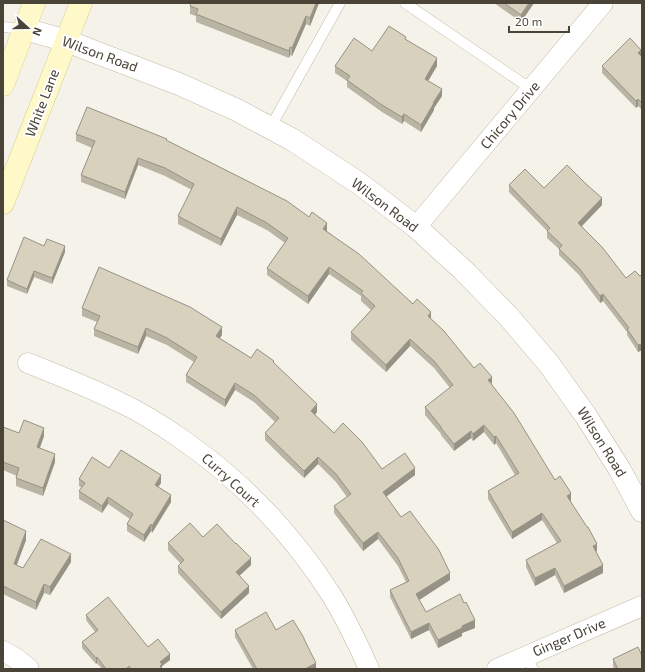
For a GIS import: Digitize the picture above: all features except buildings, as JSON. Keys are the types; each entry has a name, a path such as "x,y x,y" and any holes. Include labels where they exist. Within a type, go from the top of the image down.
{"main road":[{"path":"3,85 34,3"},
{"name":"White Lane","path":"3,203 81,3"}],"street":[{"name":"Chicory Drive","path":"416,227 603,3"},
{"name":"Wilson Road","path":"25,29 67,41 179,84 237,110 293,140 360,184 416,227 491,298 549,364 586,416 620,470 642,511"},
{"name":"Curry Court","path":"28,363 118,401 158,423 204,454 239,484 278,523 332,596 369,669"},
{"name":"Ginger Drive","path":"497,669 530,663 642,606"},
{"path":"3,651 17,659 29,669"}],"lane":[{"path":"270,128 340,3"},
{"path":"404,3 531,89"},
{"path":"3,27 25,29"}]}
